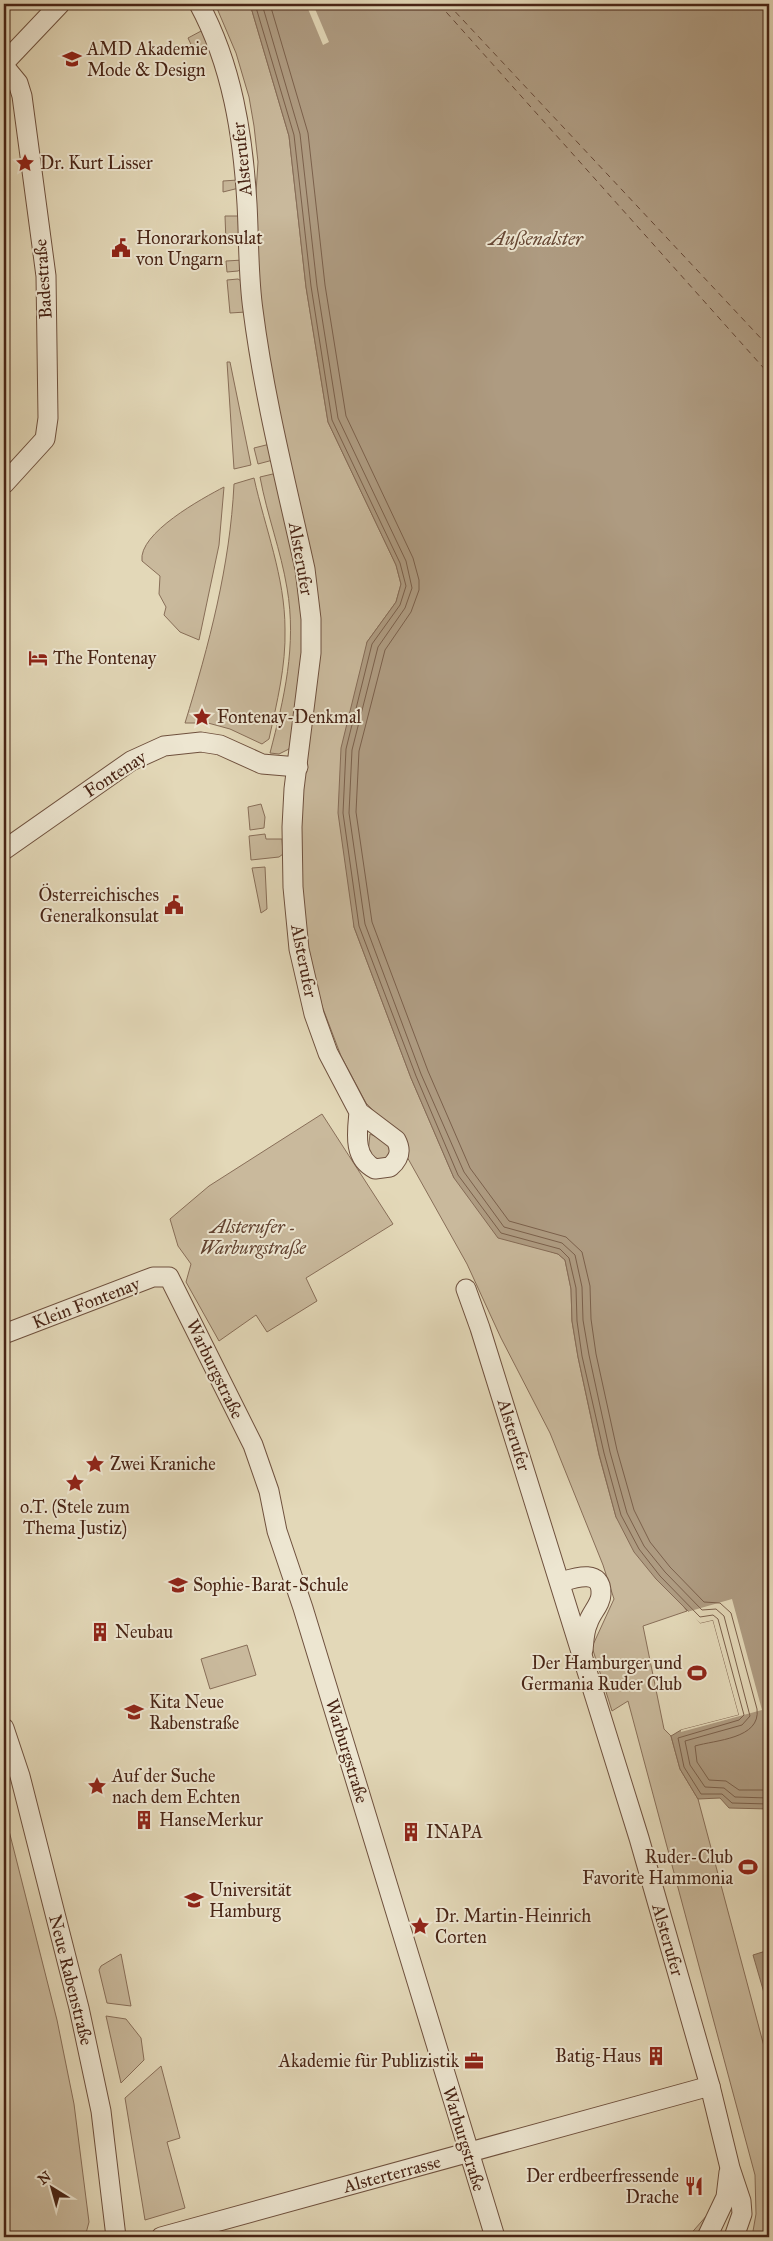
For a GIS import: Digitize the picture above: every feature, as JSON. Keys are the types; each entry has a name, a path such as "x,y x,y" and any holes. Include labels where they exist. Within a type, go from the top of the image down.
{"street":[{"path":"4,65 60,4"},
{"name":"Alsterufer","path":"199,4 221,53 238,120 247,203 252,307 261,366 305,569 309,596 311,653 293,798 292,863 300,949 314,1014 328,1053 359,1112"},
{"name":"Badestraße","path":"4,65 18,83 22,96 46,276 48,418 45,439 4,484"},
{"name":"Fontenay","path":"4,850 131,761 164,746 182,742 201,742 220,745 262,764 298,767"},
{"name":"Klein Fontenay","path":"4,1334 153,1278 169,1277"},
{"name":"Warburgstraße","path":"169,1277 253,1445 262,1471 277,1531 304,1608 495,2237"},
{"name":"Alsterufer","path":"466,1289 486,1345 561,1582 710,2086 730,2168 741,2201 742,2214 734,2237"},
{"name":"Alsterufer","path":"561,1582 587,1576 592,1578 599,1587 601,1594 588,1622 584,1636 583,1656"},
{"name":"Neue Rabenstraße","path":"4,1728 20,1776 79,2008 101,2111 116,2237"},
{"name":"Alsterterrasse","path":"161,2237 710,2086"},
{"name":"Alsterufer","path":"708,2237 726,2197 730,2168"}],"green space":[{"path":"219,4 250,4 289,136 306,287 328,422 396,565 401,584 396,602 367,642 354,927 411,1078 454,1178 537,1247 558,1254 565,1260 571,1289 572,1321 578,1357 599,1455 616,1517 687,1611 643,1626 664,1729 671,1736 680,1769 698,1799 769,2065 769,2237 752,2237 756,2214 755,2175 628,1701 612,1711 592,1647 614,1599 603,1565 550,1433 501,1338 467,1264 392,1130 366,1103 341,1056 322,1006 311,966 301,913 301,812 314,683 258,297 255,208 258,162 254,126 249,97 236,53 216,6"},
{"path":"203,30 211,48 196,55 188,38"},
{"path":"238,180 239,188 223,192 223,181"},
{"path":"225,216 241,216 243,241 226,242"},
{"path":"243,260 243,268 238,271 227,272 226,261"},
{"path":"238,279 243,282 246,312 230,313 227,280"},
{"path":"227,362 230,362 251,465 234,469"},
{"path":"270,444 273,460 258,464 254,448"},
{"path":"277,473 297,572 303,632 301,674 291,743 289,749 279,754 270,753 284,692 290,651 290,609 278,547 260,477"},
{"path":"254,478 282,590 285,629 284,657 278,698 269,739 262,744 230,729 208,723 185,723 217,605 228,545 234,484"},
{"path":"224,487 219,545 199,640 180,632 164,615 166,607 159,594 160,576 142,561 144,550 150,539 161,528 188,508"},
{"path":"261,804 265,817 264,828 250,830 248,807"},
{"path":"265,834 266,839 282,839 283,854 279,857 251,860 249,836"},
{"path":"265,867 267,909 261,913 252,868"},
{"name":"Alsterufer - Warburgstraße","path":"322,1114 393,1224 306,1278 317,1301 267,1332 256,1315 219,1341 186,1282 191,1264 178,1246 170,1219 209,1186"},
{"path":"370,1134 388,1142 390,1153 387,1158 378,1161 368,1153"},
{"path":"247,1645 256,1675 210,1689 201,1659"},
{"path":"4,1811 57,2020 74,2104 89,2222 85,2237 4,2237"},
{"path":"121,1954 131,2006 107,2003 99,1970 101,1966"},
{"path":"106,2016 126,2019 141,2038 144,2060 121,2083"},
{"path":"161,2066 180,2138 167,2142 185,2208 145,2220 125,2098"},
{"path":"708,2214 711,2215 699,2237 688,2237"}],"water":[{"name":"Außenalster","path":"250,4 769,4 769,1809 729,1808 720,1798 698,1799 680,1769 671,1736 681,1730 739,1715 713,1620 700,1623 656,1579 634,1552 616,1517 599,1454 578,1357 572,1321 571,1289 565,1260 558,1254 498,1238 454,1178 411,1078 354,927 338,813 341,748 367,642 396,602 401,584 396,565 328,422 306,287 289,136"},
{"path":"769,1950 769,2010 753,1955"}],"pier":[{"path":"306,4 313,4 329,42 323,45"},
{"path":"732,1599 762,1710 681,1732 681,1730 739,1715 713,1620 700,1623 687,1612"}],"ferry route":[{"path":"439,4 769,374"},
{"path":"448,4 769,347"}],"place":[{"name":"AMD Akademie Mode & Design","path":"72,59"},
{"name":"Dr. Kurt Lisser","path":"25,163"},
{"name":"Honorarkonsulat von Ungarn","path":"121,248"},
{"name":"The Fontenay","path":"38,658"},
{"name":"Fontenay-Denkmal","path":"202,717"},
{"name":"Österreichisches Generalkonsulat","path":"174,905"},
{"name":"Zwei Kraniche","path":"95,1464"},
{"name":"o.T. (Stele zum Thema Justiz)","path":"75,1483"},
{"name":"Sophie-Barat-Schule","path":"178,1585"},
{"name":"Neubau","path":"100,1632"},
{"name":"Der Hamburger und Germania Ruder Club","path":"697,1673"},
{"name":"Kita Neue Rabenstraße","path":"134,1712"},
{"name":"Auf der Suche nach dem Echten","path":"97,1786"},
{"name":"HanseMerkur","path":"144,1820"},
{"name":"INAPA","path":"411,1832"},
{"name":"Ruder-Club Favorite Hammonia","path":"748,1867"},
{"name":"Universität Hamburg","path":"194,1900"},
{"name":"Dr. Martin-Heinrich Corten","path":"420,1926"},
{"name":"Batig-Haus","path":"656,2056"},
{"name":"Akademie für Publizistik","path":"474,2061"},
{"name":"Der erdbeerfressende Drache","path":"694,2186"}]}
